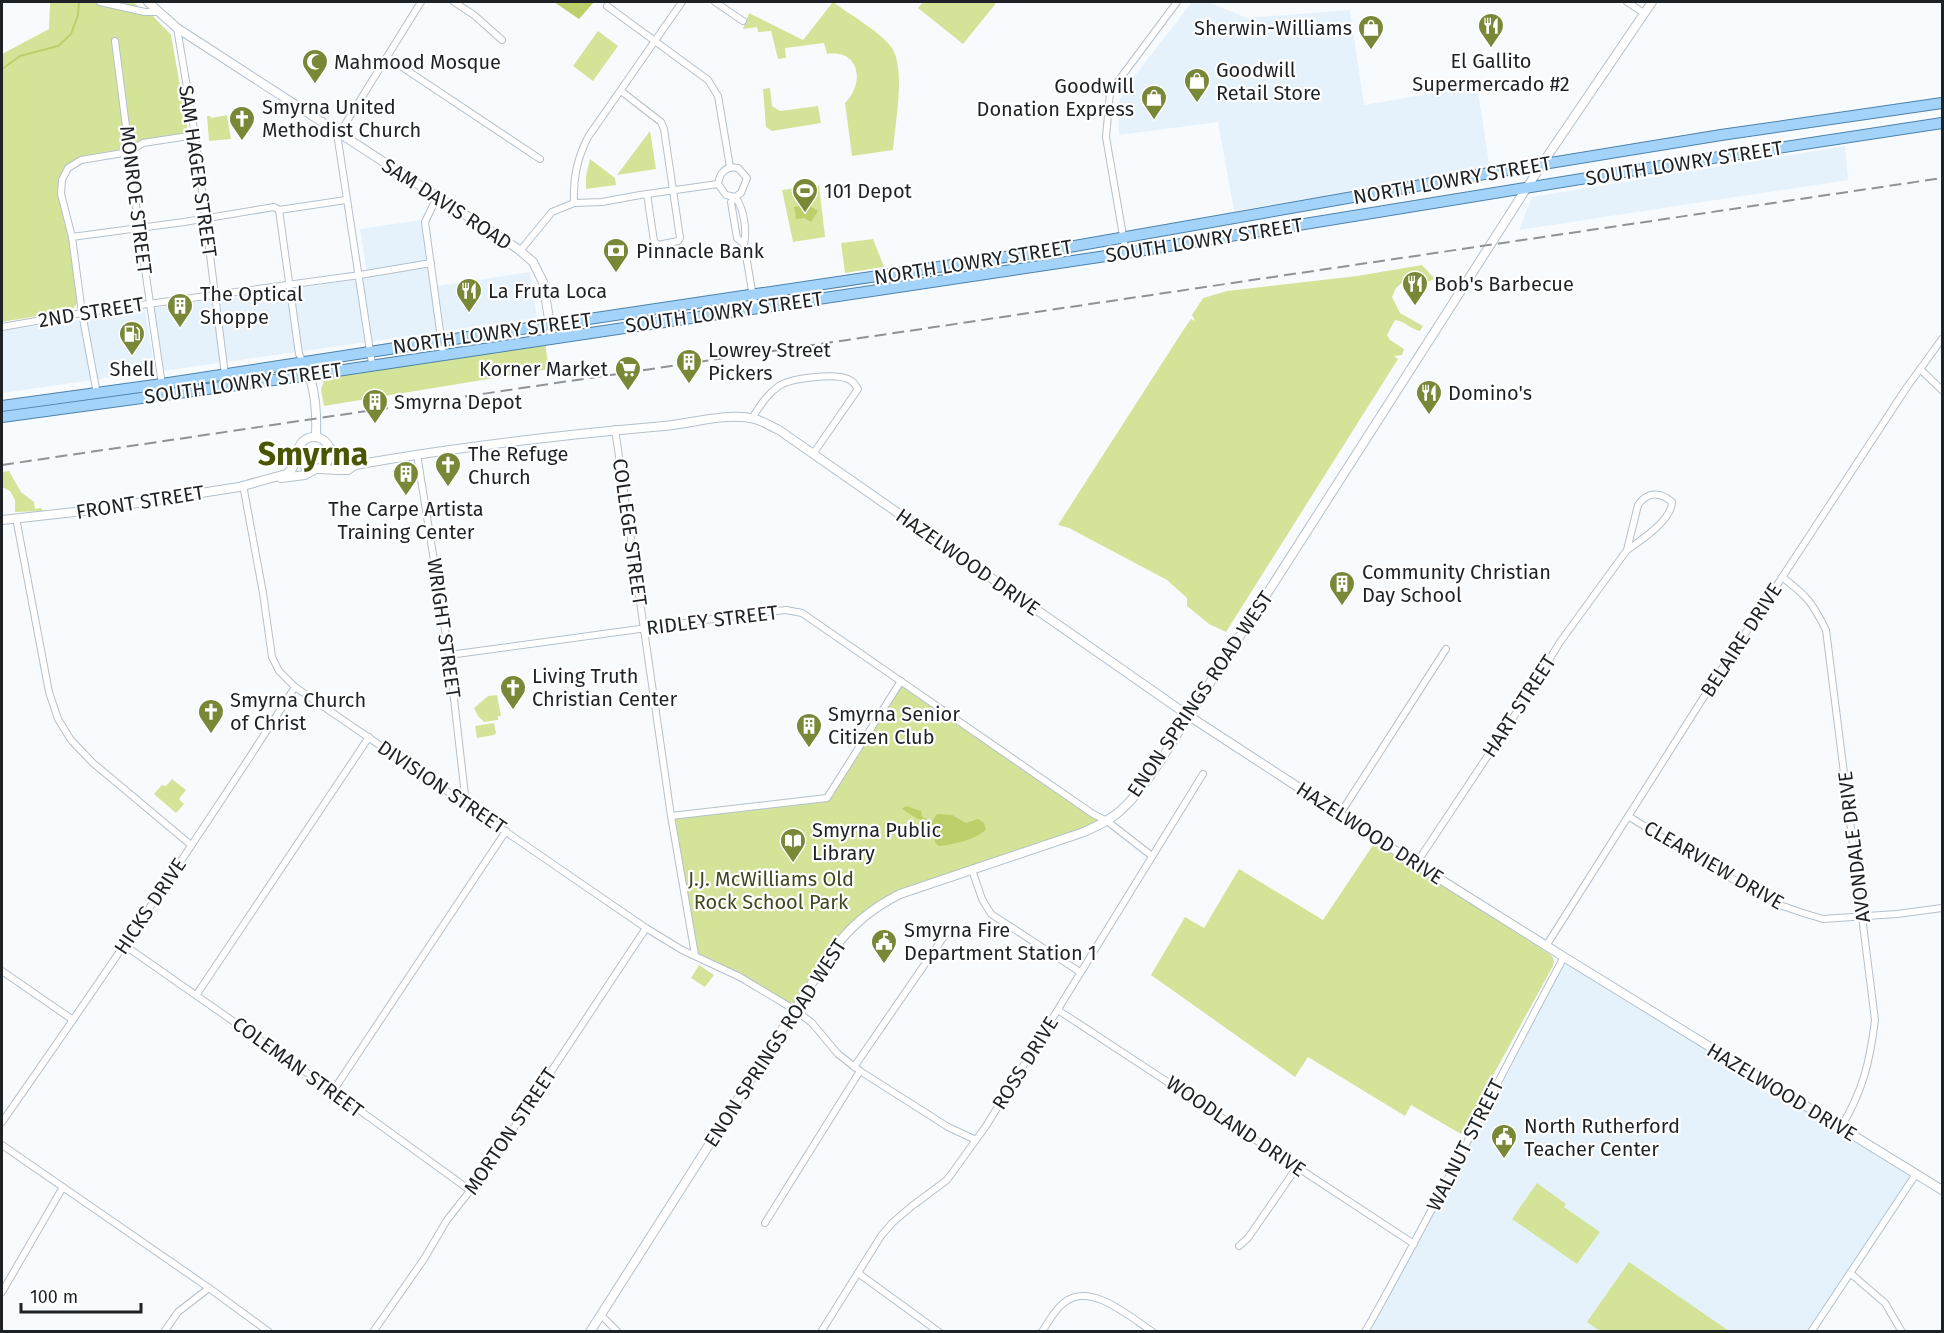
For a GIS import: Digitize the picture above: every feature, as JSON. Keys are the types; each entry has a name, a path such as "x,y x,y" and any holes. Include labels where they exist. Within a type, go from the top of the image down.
{"main road":[{"name":"NORTH LOWRY STREET","path":"225,380 370,351 1052,250 1542,164 1942,103"},
{"name":"SOUTH LOWRY STREET","path":"2,417 97,398 225,380 310,375 443,353 1126,253 1720,156 1942,123"},
{"path":"1720,156 1721,135"},
{"path":"2,406 97,398"}],"street":[{"path":"100,2 145,12 158,12"},
{"name":"SAM DAVIS ROAD","path":"148,2 177,28 520,251 533,262 543,282 552,337"},
{"path":"372,364 360,275 346,200 338,144 339,134 421,2"},
{"path":"454,2 474,15 502,40"},
{"path":"574,203 578,158 588,137 682,2"},
{"path":"716,2 743,21"},
{"path":"1126,253 1106,137 1110,92 1177,2"},
{"path":"1627,2 1644,13"},
{"name":"ENON SPRINGS ROAD WEST","path":"590,1332 841,939 868,913 900,894 1084,832 1120,811 1133,798 1189,716 1542,164 1652,2"},
{"path":"607,6 708,80 718,96 730,167"},
{"name":"SAM HAGER STREET","path":"177,28 195,135 225,380"},
{"name":"MONROE STREET","path":"115,41 149,303 163,389"},
{"path":"387,57 540,159"},
{"path":"621,91 661,122 664,129 680,238 678,241 658,245 654,241 647,194"},
{"path":"97,398 72,237 61,194 62,180 68,168 81,160 129,152 144,143 195,135"},
{"path":"718,184 723,171 730,167 738,168 747,178 741,193 736,197"},
{"path":"520,251 552,212 574,203 602,202 718,184"},
{"path":"718,184 726,195 736,197 740,202 746,236 744,244 755,308"},
{"path":"437,196 425,222 443,353"},
{"path":"72,237 274,207 279,210 346,200"},
{"path":"279,210 299,354 310,375 316,418 316,437"},
{"name":"2ND STREET","path":"2,327 149,303 360,275 431,263"},
{"name":"BELAIRE DRIVE","path":"1546,946 1782,577 1942,339"},
{"path":"1920,369 1942,390"},
{"path":"752,418 764,400 780,385 822,377 847,378 854,382 858,389 813,454"},
{"name":"HAZELWOOD DRIVE","path":"615,429 665,426 719,418 752,418 779,430 1189,716 1546,946 1942,1190"},
{"name":"FRONT STREET","path":"2,520 118,506 277,477 299,477 317,469 348,470 355,465 417,454 615,429"},
{"name":"COLLEGE STREET","path":"615,429 671,816 695,955"},
{"path":"329,447 329,460 317,469 302,465 298,457 298,448 303,441 316,437 324,440 342,460 355,465"},
{"name":"WRIGHT STREET","path":"417,454 449,655 466,804"},
{"path":"277,477 292,468 298,457"},
{"name":"DIVISION STREET","path":"243,485 272,657 279,671 295,687 646,928"},
{"name":"HART STREET","path":"1416,864 1528,695 1560,642 1627,550 1657,527 1670,511 1672,502 1668,498 1652,494 1641,499 1634,514 1627,550"},
{"path":"16,518 49,692 58,719 71,740 93,763 191,845"},
{"name":"AVONDALE DRIVE","path":"1782,577 1805,594 1826,630 1875,1020 1870,1058 1863,1084 1855,1105 1841,1128"},
{"name":"RIDLEY STREET","path":"449,655 786,610 802,613 1093,814 1107,820 1152,856"},
{"path":"1340,814 1446,649"},
{"path":"671,816 821,800 829,796 901,681"},
{"name":"HICKS DRIVE","path":"2,1122 124,945 295,687"},
{"path":"197,994 369,737"},
{"name":"ROSS DRIVE","path":"821,1332 871,1250 892,1223 947,1180 976,1140 1203,774"},
{"name":"CLEARVIEW DRIVE","path":"1628,816 1707,865 1780,905 1823,919 1942,908"},
{"path":"333,1091 506,831"},
{"path":"972,870 982,899 992,914 1080,972"},
{"path":"646,928 682,950 734,974 795,1010 812,1023 838,1054 857,1069 948,1127 976,1140"},
{"name":"MORTON STREET","path":"373,1332 424,1259 447,1220 471,1191 646,928"},
{"path":"765,1223 857,1069 947,932"},
{"name":"COLEMAN STREET","path":"124,945 197,994 471,1191"},
{"name":"WALNUT STREET","path":"1365,1332 1414,1244 1564,957"},
{"path":"2,970 73,1020"},
{"name":"WOODLAND DRIVE","path":"1058,1010 1414,1244"},
{"path":"2,1145 269,1332"},
{"path":"1239,1246 1248,1238 1297,1167"},
{"path":"1811,1332 1916,1174"},
{"path":"2,1292 4,1283 63,1187"},
{"path":"858,1273 939,1332"},
{"path":"1850,1273 1885,1303 1902,1332"},
{"path":"164,1332 178,1312 209,1288"},
{"path":"1042,1332 1064,1302 1077,1295 1089,1295 1104,1301 1153,1332"},
{"path":"601,1315 618,1332"}],"shaded area":[{"path":"554,2 594,2 579,19"},
{"path":"1192,2 1208,2 1247,18 1350,10 1364,105 1477,86 1490,169 1234,211 1218,122 1119,135 1118,104 1126,87"},
{"path":"1845,146 1848,180 1519,230 1532,197"},
{"path":"810,206 818,211 811,222 804,218 796,219 794,207"},
{"path":"422,220 438,286 530,272 537,318 163,371 153,308 368,278 360,229"},
{"path":"145,310 155,371 2,393 2,331"},
{"path":"906,806 921,811 922,817 932,821 937,814 952,815 966,823 978,819 984,823 986,829 971,839 939,846 935,843 932,824 902,809"},
{"path":"1564,957 1916,1174 1811,1331 1365,1332"}],"green space":[{"path":"50,2 133,2 139,7 139,15 151,14 171,35 188,131 186,134 132,144 131,141 123,149 83,156 76,160 61,176 78,302 72,310 2,322 2,54 49,29"},
{"path":"833,2 881,36 892,48 896,57 899,83 893,150 852,156 845,103 851,95 857,77 856,69 847,57 827,54 824,43 785,48 786,58 778,59 771,31 758,32 757,27 743,29 749,13 803,40"},
{"path":"923,2 997,2 963,44 918,8"},
{"path":"598,31 618,46 593,81 573,66"},
{"path":"770,88 772,106 780,111 818,106 821,123 772,131 766,127 763,89"},
{"path":"227,115 231,139 209,141 207,116 211,118"},
{"path":"650,131 656,169 617,175"},
{"path":"590,159 615,178 616,185 586,189"},
{"name":"101 Depot","path":"819,185 825,237 793,242 782,190"},
{"path":"873,239 884,267 845,273 841,243"},
{"path":"1422,265 1435,279 1427,282 1405,280 1396,288 1392,297 1400,313 1423,326 1420,331 1395,320 1387,335 1390,340 1404,349 1402,355 1394,356 1398,359 1226,632 1209,624 1187,606 1187,598 1167,580 1069,528 1058,525 1184,329 1191,319 1195,321 1192,315 1203,298 1227,291 1357,276"},
{"path":"545,343 549,369 324,406 321,390 325,377"},
{"path":"9,471 21,492 34,502 35,509 41,508 43,511 15,512 15,500 10,491 2,487 2,472"},
{"name":"J.J. McWilliams Old Rock School Park","path":"901,681 1107,821 910,891 860,919 795,1010 695,955 671,816 827,798"},
{"path":"497,695 501,716 498,716 498,720 484,722 474,708 488,696"},
{"path":"494,723 496,733 494,735 477,738 475,726"},
{"path":"172,779 186,790 179,799 184,804 176,813 154,794"},
{"path":"1375,842 1551,955 1554,960 1553,966 1461,1134 1411,1105 1405,1116 1308,1057 1295,1077 1151,975 1185,917 1204,928 1239,869 1323,920"},
{"path":"699,965 714,975 705,987 691,978"},
{"path":"1537,1183 1566,1204 1564,1207 1600,1232 1577,1264 1512,1219"},
{"path":"1629,1262 1729,1331 1600,1331 1587,1322"}],"waterway":[{"path":"2,69 20,56 58,46 71,34 78,15 79,2"}],"railway":[{"path":"2,465 1942,178"}],"place":[{"name":"El Gallito Supermercado #2","path":"1491,49"},
{"name":"Sherwin-Williams","path":"1371,51"},
{"name":"Mahmood Mosque","path":"315,85"},
{"name":"Goodwill Retail Store","path":"1197,104"},
{"name":"Goodwill Donation Express","path":"1154,121"},
{"name":"Smyrna United Methodist Church","path":"242,142"},
{"name":"101 Depot","path":"805,214"},
{"name":"Pinnacle Bank","path":"616,274"},
{"name":"Bob's Barbecue","path":"1415,307"},
{"name":"La Fruta Loca","path":"469,314"},
{"name":"The Optical Shoppe","path":"180,329"},
{"name":"Shell","path":"132,357"},
{"name":"Lowrey Street Pickers","path":"689,385"},
{"name":"Korner Market","path":"628,392"},
{"name":"Domino's","path":"1429,416"},
{"name":"Smyrna Depot","path":"375,425"},
{"name":"The Refuge Church","path":"448,488"},
{"name":"The Carpe Artista Training Center","path":"406,497"},
{"name":"Community Christian Day School","path":"1342,607"},
{"name":"Living Truth Christian Center","path":"513,711"},
{"name":"Smyrna Church of Christ","path":"211,735"},
{"name":"Smyrna Senior Citizen Club","path":"809,749"},
{"name":"Smyrna Public Library","path":"793,864"},
{"name":"Smyrna Fire Department Station 1","path":"884,965"},
{"name":"North Rutherford Teacher Center","path":"1504,1160"}],"district":[{"name":"Smyrna","path":"313,454"}]}
